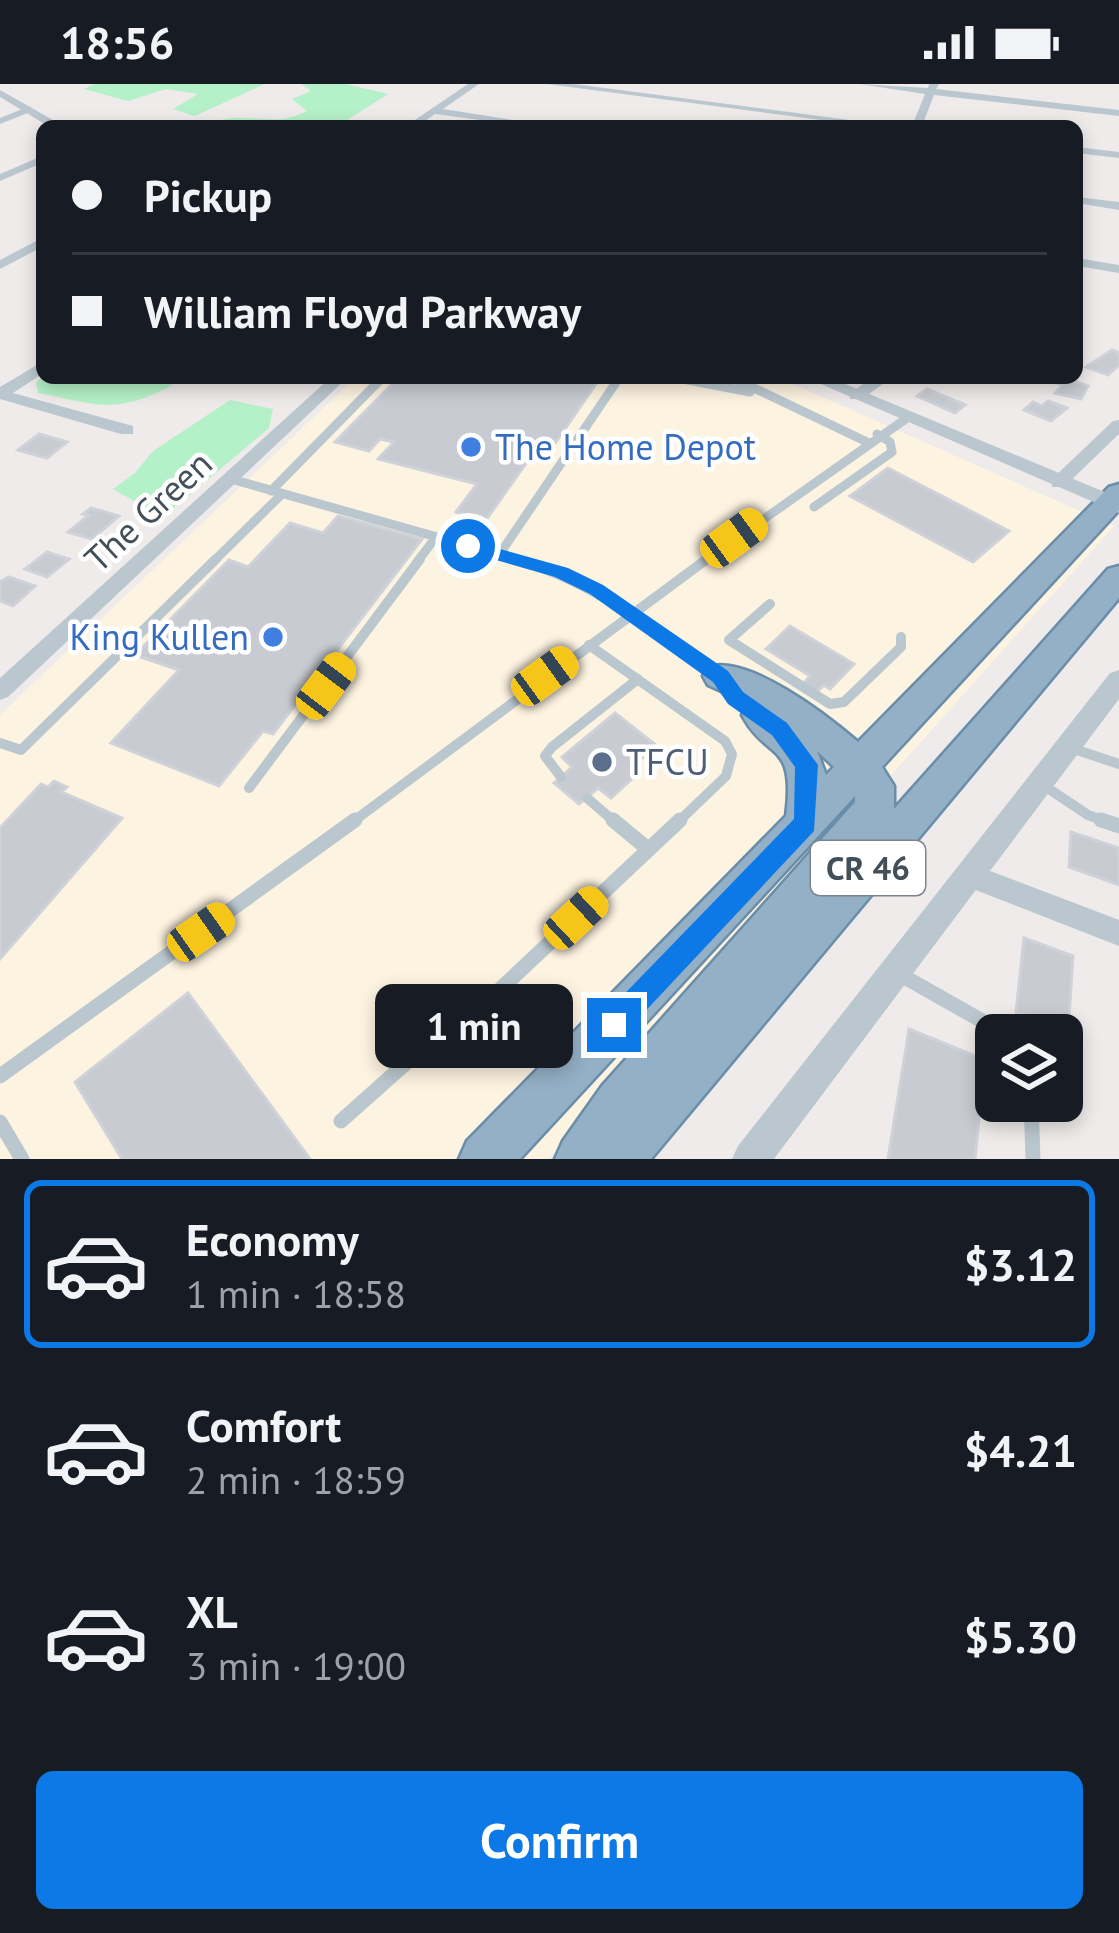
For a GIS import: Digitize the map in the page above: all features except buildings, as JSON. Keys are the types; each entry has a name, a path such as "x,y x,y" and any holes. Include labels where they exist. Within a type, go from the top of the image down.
{"highway":[{"name":"CR 46","path":"485,1159 1116,501"},
{"name":"CR 46","path":"616,1159 1119,577"},
{"path":"581,1159 620,1103 875,808 875,786 840,747 749,686 724,658"},
{"path":"724,658 736,698 799,749 808,770 806,823"}],"street":[{"path":"420,120 474,84"},
{"path":"552,84 842,120"},
{"path":"864,84 933,88 1119,113"},
{"path":"920,120 933,88"},
{"path":"0,93 47,120"},
{"path":"0,121 30,109"},
{"path":"434,111 501,120"},
{"path":"1083,151 1119,155"},
{"path":"0,178 36,162"},
{"path":"1083,201 1119,206"},
{"path":"0,265 36,245"},
{"path":"1083,263 1119,269"},
{"path":"0,394 36,371"},
{"name":"The Green","path":"0,691 333,384"},
{"path":"829,384 1058,483 1116,501"},
{"path":"856,396 874,384"},
{"path":"0,394 127,430"},
{"path":"1058,483 1119,425"},
{"path":"751,1159 1118,683"},
{"path":"969,875 1119,933"}],"lane":[{"path":"0,742 21,751 376,384"},
{"path":"500,555 615,384"},
{"path":"708,384 759,394 890,442 892,452 814,507"},
{"path":"743,384 759,394"},
{"path":"0,1076 330,840 392,788 589,644 907,418"},
{"path":"231,479 562,572 631,614 830,704 844,702 901,647 901,637"},
{"path":"249,788 436,537"},
{"path":"724,658 770,604"},
{"path":"340,1121 414,1056 441,1045 726,776 732,754 725,741 589,644"},
{"path":"560,777 545,756 552,747 638,680"},
{"path":"1068,747 1119,764"},
{"path":"1041,783 1088,815 1119,826"},
{"path":"586,798 648,849"},
{"path":"898,973 975,1017"},
{"path":"0,1122 22,1159"},
{"path":"1033,1159 1035,1122"}],"shaded area":[{"path":"349,384 793,384 1114,526 548,1159 0,1159 0,715"}],"green space":[{"path":"94,84 265,84 195,116 173,109 198,94 166,89 128,101 84,89"},
{"path":"301,84 346,84 388,94 347,120 219,120 293,117 307,111 292,99 311,91"},
{"path":"36,384 173,385 136,401 107,405 38,393"},
{"path":"230,400 273,409 269,428 179,504 167,512 146,508 113,489 153,451"}],"place":[{"name":"The Home Depot","path":"471,447"},
{"name":"King Kullen","path":"273,637"},
{"name":"TFCU","path":"602,762"}],"route":[{"path":"468,546 562,572 597,590 720,676 736,698 780,729 807,765 806,823 614,1025"}]}
